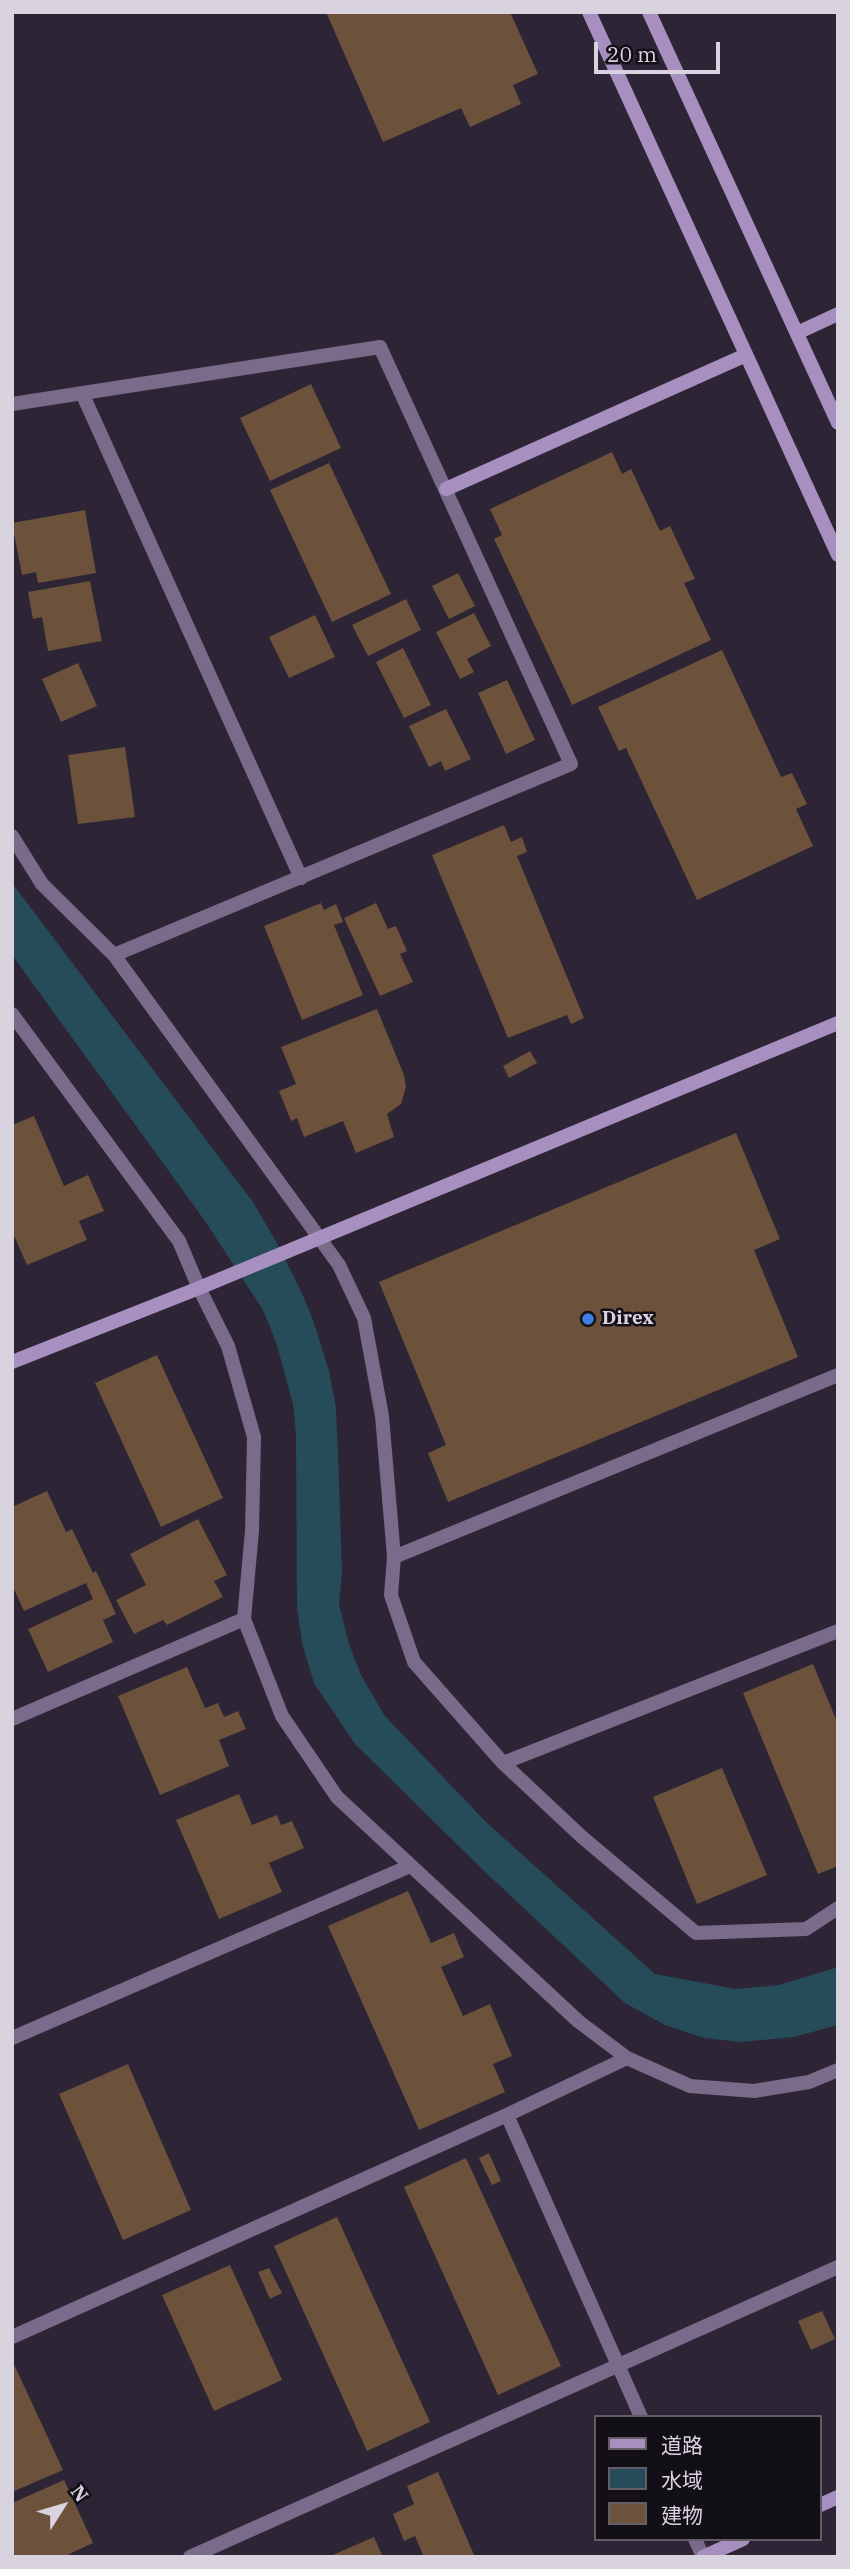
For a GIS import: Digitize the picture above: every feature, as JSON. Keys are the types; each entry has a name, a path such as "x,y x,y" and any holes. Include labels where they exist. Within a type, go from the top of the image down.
{"street":[{"path":"589,12 838,555"},
{"path":"649,12 838,423"},
{"path":"797,333 838,314"},
{"path":"12,404 380,347 571,764 114,955"},
{"path":"446,489 746,355"},
{"path":"82,393 301,878"},
{"path":"12,836 42,884 114,955 339,1265 363,1318 382,1416 394,1557 391,1595 414,1662 503,1763 582,1837 696,1933 806,1929 838,1908"},
{"path":"12,1014 180,1241 228,1346 254,1437 252,1531 244,1619 282,1716 337,1797 578,2021 627,2058 690,2086 754,2091 809,2082 838,2070"},
{"path":"12,1362 838,1023"},
{"path":"394,1557 838,1375"},
{"path":"12,1719 244,1619"},
{"path":"503,1763 838,1631"},
{"path":"12,2038 410,1866"},
{"path":"12,2337 507,2115 627,2058"},
{"path":"507,2115 640,2415"},
{"path":"190,2557 838,2267"},
{"path":"822,2504 838,2497"},
{"path":"696,2541 703,2557 739,2541"}],"water":[{"path":"12,883 253,1202 301,1291 329,1371 336,1408 342,1574 339,1604 349,1644 361,1675 385,1716 486,1822 655,1974 736,1989 779,1985 838,1967 838,2025 794,2037 741,2042 704,2038 665,2025 625,2003 481,1868 355,1744 314,1683 302,1643 297,1607 296,1434 293,1404 276,1342 263,1310 205,1221 12,955"}],"building":[{"path":"326,12 510,12 538,74 513,85 521,104 470,127 461,108 383,142"},
{"path":"311,384 341,448 270,481 240,418"},
{"path":"612,452 622,474 631,469 660,531 670,526 695,579 684,583 711,640 572,705 494,539 502,535 490,509"},
{"path":"329,463 391,594 332,622 270,490"},
{"path":"85,510 96,573 38,583 36,572 22,575 12,523"},
{"path":"458,573 475,606 449,619 432,586"},
{"path":"90,581 102,641 48,651 42,617 33,619 28,592"},
{"path":"406,599 421,630 368,656 352,625"},
{"path":"474,613 491,646 467,659 474,672 460,679 436,632"},
{"path":"315,615 335,657 289,678 269,637"},
{"path":"403,648 431,705 404,718 376,662"},
{"path":"722,650 781,777 792,773 807,804 796,809 813,846 697,900 626,748 619,751 598,707"},
{"path":"78,663 97,706 61,722 42,679"},
{"path":"507,680 535,740 506,754 478,693"},
{"path":"446,709 471,759 445,771 441,761 429,767 409,726"},
{"path":"125,747 135,817 78,824 68,755"},
{"path":"504,825 511,842 522,837 527,852 517,856 584,1018 571,1024 567,1015 508,1038 432,855"},
{"path":"321,903 324,910 336,904 343,922 334,925 363,995 302,1020 264,926"},
{"path":"376,903 388,929 396,926 407,951 400,954 413,982 380,996 344,918"},
{"path":"377,1009 404,1075 406,1087 401,1104 387,1114 394,1137 356,1153 343,1121 304,1137 297,1118 291,1121 279,1091 296,1084 281,1047"},
{"path":"530,1051 537,1063 509,1078 503,1066"},
{"path":"34,1116 64,1186 88,1175 104,1211 79,1221 87,1240 27,1265 12,1231 12,1125"},
{"name":"Direx","path":"736,1133 780,1239 754,1250 798,1357 448,1502 428,1453 446,1445 379,1282"},
{"path":"157,1355 223,1498 161,1527 95,1383"},
{"path":"47,1491 66,1532 72,1529 93,1573 96,1571 116,1614 103,1620 113,1642 48,1672 28,1629 93,1599 86,1583 24,1611 12,1585 12,1507"},
{"path":"198,1519 227,1575 214,1581 223,1597 167,1625 163,1620 134,1634 116,1600 146,1585 130,1554"},
{"path":"813,1664 838,1724 838,1866 818,1874 743,1693"},
{"path":"187,1667 205,1708 218,1703 224,1717 238,1711 246,1729 219,1740 229,1766 160,1795 118,1696"},
{"path":"722,1768 767,1875 697,1904 653,1797"},
{"path":"239,1794 252,1825 277,1815 281,1825 292,1821 304,1848 269,1863 282,1892 219,1919 176,1820"},
{"path":"408,1891 431,1943 454,1933 464,1957 441,1967 463,2016 490,2004 512,2056 493,2064 505,2092 419,2130 328,1926"},
{"path":"128,2064 191,2210 123,2240 59,2094"},
{"path":"489,2153 501,2181 492,2185 479,2158"},
{"path":"466,2158 561,2366 498,2395 404,2187"},
{"path":"337,2217 430,2422 367,2451 274,2246"},
{"path":"230,2265 282,2380 214,2411 162,2295"},
{"path":"269,2268 282,2293 270,2299 258,2272"},
{"path":"822,2311 835,2339 811,2350 798,2321"},
{"path":"12,2360 63,2470 12,2492"},
{"path":"438,2472 475,2557 424,2557 415,2536 404,2541 393,2514 414,2504 407,2486"},
{"path":"64,2480 93,2543 63,2557 12,2557 12,2503"},
{"path":"374,2537 383,2557 328,2557"}],"place":[{"name":"Direx","path":"588,1319"}]}
